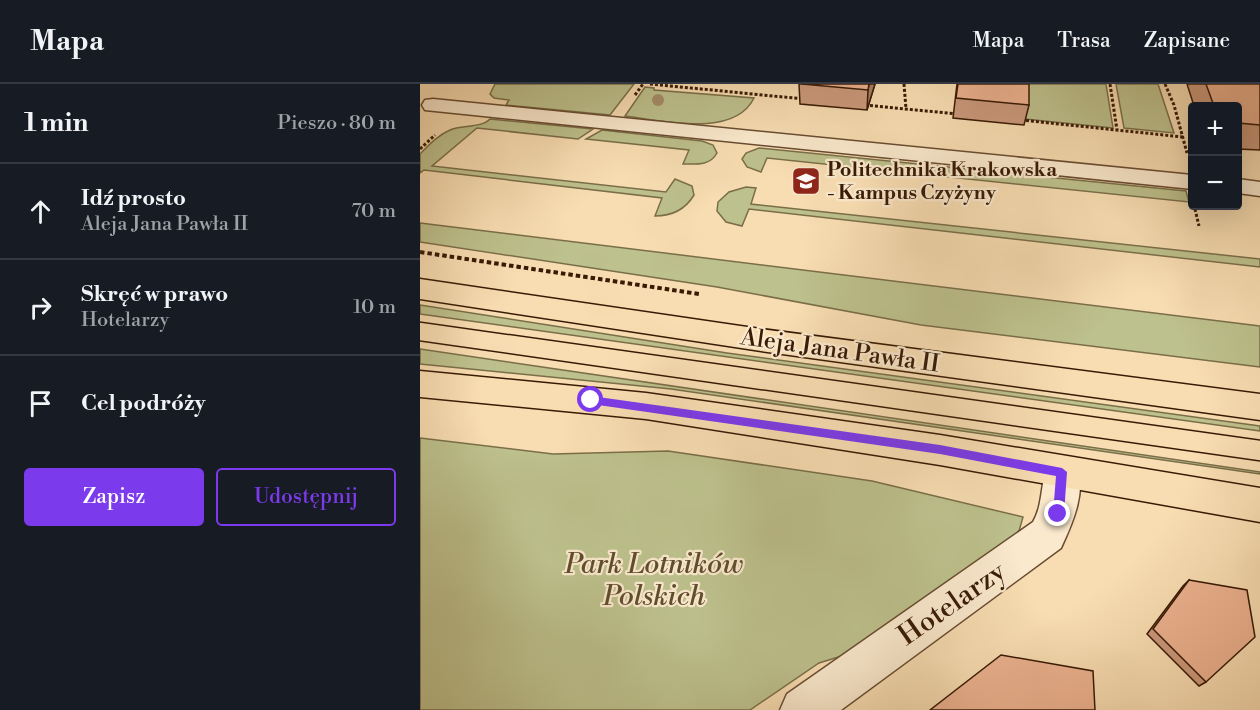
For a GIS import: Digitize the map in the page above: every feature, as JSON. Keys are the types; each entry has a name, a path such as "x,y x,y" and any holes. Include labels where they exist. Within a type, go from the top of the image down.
{"main road":[{"name":"Aleja Jana Pawła II","path":"420,289 761,340 1260,407"},
{"path":"420,384 646,406 940,450 1260,505"}],"street":[{"path":"427,111 452,84"},
{"path":"427,111 1188,182"},
{"path":"1242,187 1260,189"},
{"name":"Hotelarzy","path":"802,710 1047,535 1054,526 1058,514 1062,472"}],"path":[{"path":"650,84 814,100"},
{"path":"904,84 906,109"},
{"path":"1110,84 1117,130"},
{"path":"1166,84 1187,155"},
{"path":"858,104 965,115"},
{"path":"1013,119 1183,136"},
{"path":"1195,210 1199,226"}],"green space":[{"path":"495,84 634,84 610,115 506,105 509,100 494,98 490,94"},
{"path":"1025,84 1106,84 1113,128 1025,119"},
{"path":"1116,84 1158,84 1174,133 1124,128"},
{"path":"645,87 654,88 654,90 754,98 744,111 730,119 714,123 676,123 625,116"},
{"path":"490,119 593,129 578,139 477,128 432,166 666,192 675,179 692,186 694,195 678,211 655,216 662,198 424,170 420,173 420,154 438,137 450,130 482,124"},
{"path":"602,130 702,141 713,145 717,153 707,162 683,164 689,150 586,139"},
{"path":"759,148 1186,191 1188,202 767,158 761,172 747,167 742,159 746,153"},
{"path":"746,187 756,188 751,204 1260,259 1260,267 749,209 742,226 726,222 717,211 718,202 729,192"},
{"path":"420,223 1260,326 1260,367 921,325 717,287 420,242"},
{"path":"420,305 727,353 1260,426 1260,431 420,314"},
{"path":"420,349 1260,472 1260,474 671,389 420,364"},
{"name":"Park Lotników Polskich","path":"420,438 553,454 668,451 872,481 1023,517 1019,531 1013,537 845,655 819,663 750,710 420,710"}],"building":[{"path":"802,84 869,84 868,90"},
{"path":"958,84 1029,84 1029,105 956,98"},
{"path":"1206,84 1260,84 1260,125 1242,123 1242,102 1213,102"},
{"path":"1189,580 1247,590 1255,637 1206,682 1153,629"},
{"path":"1001,655 1093,671 1095,710 930,710"}],"tram line":[{"path":"420,322 1260,440"},
{"path":"420,341 1260,461"}],"place":[{"name":"Politechnika Krakowska - Kampus Czyżyny","path":"806,181"}],"route":[{"path":"591,400 646,406 940,450 1062,472 1058,514"}]}
